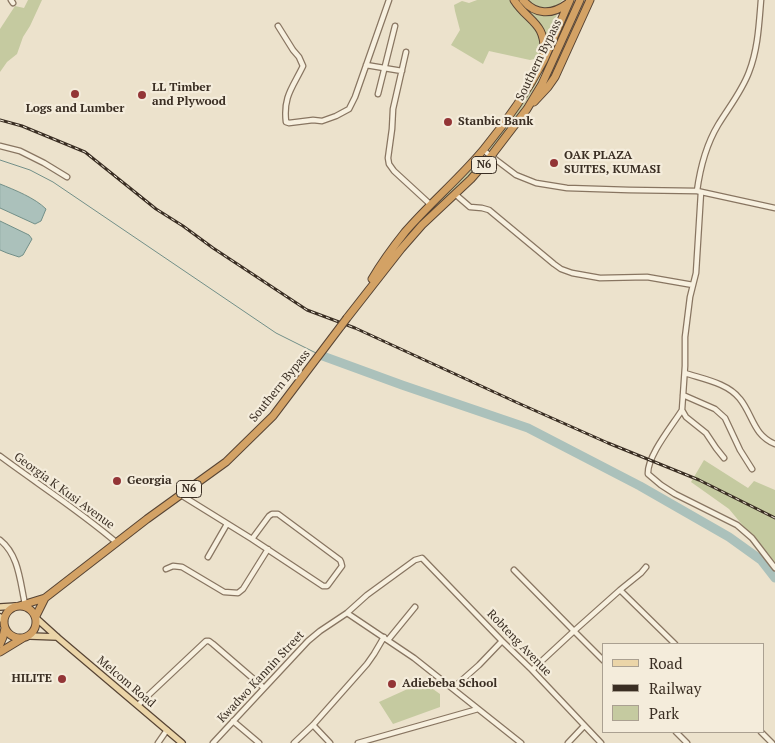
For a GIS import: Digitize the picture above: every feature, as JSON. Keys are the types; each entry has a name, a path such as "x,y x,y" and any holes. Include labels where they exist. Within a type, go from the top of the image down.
{"highway":[{"path":"514,0 518,7 540,30 544,41 544,59"},
{"path":"523,0 534,10 546,13 558,10 569,1"},
{"name":"Southern Bypass","path":"20,605 45,598 147,519 226,462 268,422 356,306 381,265 467,183 491,156 527,109 542,84 580,0"},
{"path":"527,109 555,77 590,0"},
{"name":"Southern Bypass","path":"396,249 406,231 463,173 514,110 544,59 569,1"},
{"name":"Southern Bypass","path":"36,617 45,598"},
{"path":"0,644 3,637 3,622 8,612 20,605 31,609 36,617"},
{"name":"N6","path":"26,637 36,628 36,617"},
{"path":"3,622 12,636 19,639 26,637"},
{"path":"0,652 26,637"}],"main road":[{"path":"0,607 20,605"},
{"name":"Melcom Road","path":"36,617 182,743"},
{"path":"26,637 57,637"}],"street":[{"path":"278,26 303,66 286,101 286,122 322,121 349,109 389,0"},
{"path":"761,0 754,58 743,86 717,126 701,169 696,273 690,297 685,337 682,410 653,456 648,474 661,486 744,530 775,568"},
{"path":"378,94 395,26"},
{"path":"406,52 393,109 388,158 389,164 394,171 431,204"},
{"path":"366,65 402,71"},
{"path":"0,146 20,151 68,177"},
{"path":"483,150 516,175 536,183 628,190 699,191 775,208"},
{"path":"456,194 470,207 489,210 561,269 600,278 647,277 693,285"},
{"path":"685,373 730,390 740,398 760,434 775,444"},
{"path":"683,395 714,409 725,418 740,450 752,469"},
{"path":"682,410 686,417 706,433 724,458"},
{"name":"Georgia K Kusi Avenue","path":"0,456 117,543"},
{"path":"181,495 324,586 328,585 342,566 340,560 278,514 269,516 252,539"},
{"path":"208,557 227,524"},
{"path":"0,540 12,553 17,568 20,605"},
{"path":"166,569 173,566 182,567 224,592 238,593 243,589 268,549"},
{"name":"Kwadwo Kannin Street","path":"213,743 308,641 415,560 422,558"},
{"name":"Robteng Avenue","path":"422,558 601,743"},
{"path":"532,670 646,567"},
{"path":"514,570 602,658"},
{"path":"620,590 674,643"},
{"path":"294,743 313,725 415,607"},
{"path":"347,613 414,658 521,743"},
{"path":"138,705 206,641 213,644 264,688"},
{"path":"454,688 502,641"},
{"path":"358,743 478,709"},
{"path":"233,721 259,743"},
{"path":"313,725 330,743"},
{"path":"568,743 584,726"},
{"path":"158,743 167,730"},
{"path":"677,733 687,743"}],"green space":[{"path":"28,0 42,0 23,37 17,54 7,62 0,72 0,29 15,6 24,8"},
{"path":"477,0 510,0 536,30 540,46 539,58 530,60 489,51 483,64 451,45 460,30 454,5 462,1 469,3"},
{"path":"518,0 525,6 558,12 546,40 538,22"},
{"path":"527,0 563,0 550,8 540,8"},
{"path":"551,53 525,104 500,139 489,150 533,85"},
{"path":"483,157 485,159 398,248 397,246 407,235"},
{"path":"704,460 748,488 754,481 775,490 775,564 729,509 691,482"},
{"path":"423,682 440,694 440,707 393,724 379,702"}],"water":[{"path":"0,184 31,198 46,209 41,221 35,224 0,208"},
{"path":"0,221 29,235 32,239 23,255 19,257 0,250"}],"waterway":[{"path":"0,160 30,170 53,182 276,333 316,353"},
{"path":"320,355 528,428 640,486 729,537 761,560 775,578"}],"railway":[{"path":"0,120 22,126 85,152 156,209 307,310 355,328 608,443 699,480 775,518"}],"place":[{"name":"Logs and Lumber","path":"75,94"},
{"name":"LL Timber and Plywood","path":"142,95"},
{"name":"Stanbic Bank","path":"448,122"},
{"name":"OAK PLAZA SUITES, KUMASI","path":"554,163"},
{"name":"Georgia","path":"117,481"},
{"name":"HILITE","path":"62,679"},
{"name":"Adiebeba School","path":"392,684"}]}
